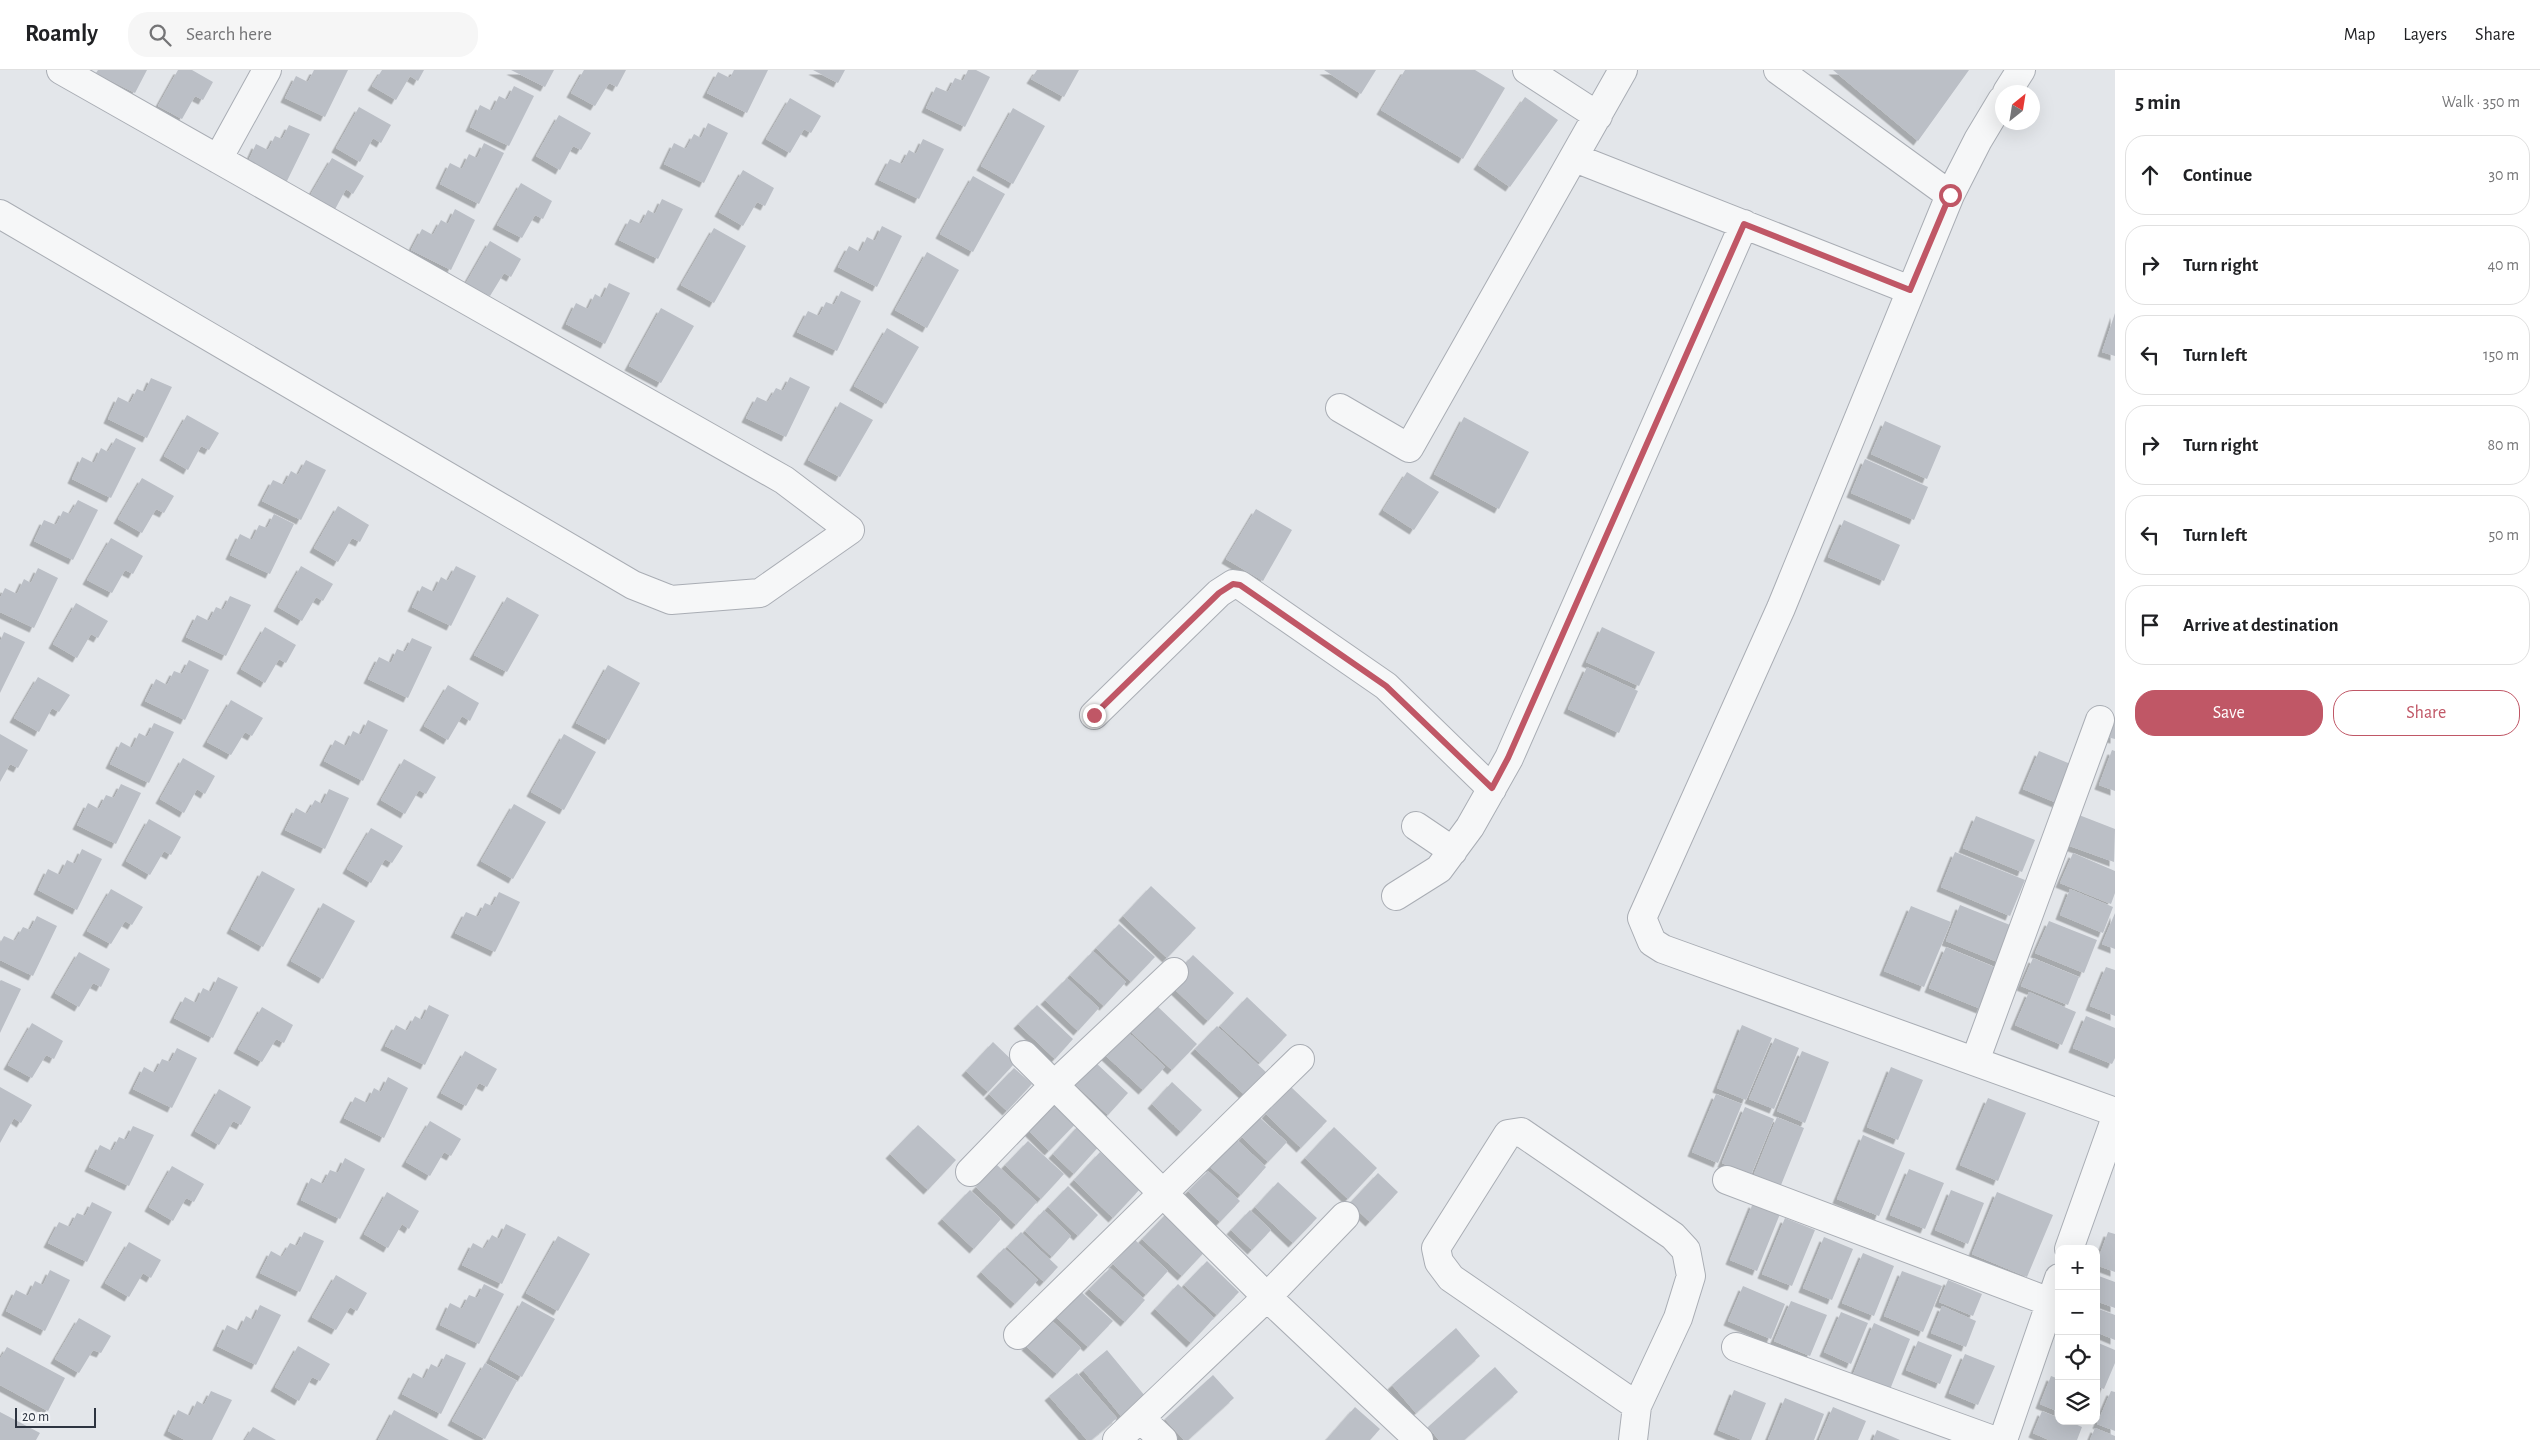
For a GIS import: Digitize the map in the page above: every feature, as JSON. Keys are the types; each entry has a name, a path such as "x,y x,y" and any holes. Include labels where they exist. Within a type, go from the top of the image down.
{"street":[{"path":"0,214 634,584 671,600 760,593 850,530 784,480 61,70"},
{"path":"218,159 267,70"},
{"path":"1527,70 1598,116"},
{"path":"1340,408 1409,448 1575,158 1623,70"},
{"path":"1778,70 1950,195"},
{"path":"2011,85 2021,70"},
{"path":"1995,112 1950,195 1781,608 1642,918 1652,942 1663,949 2115,1112"},
{"path":"1575,158 1910,290"},
{"path":"1396,896 1439,869 1470,827 1508,758 1744,224"},
{"path":"1094,715 1219,593 1233,584 1248,588 1386,686 1492,788"},
{"path":"1975,1062 2100,720"},
{"path":"1416,826 1452,851"},
{"path":"970,1172 1053,1086 1174,972"},
{"path":"1024,1055 1053,1086 1267,1297 1419,1440"},
{"path":"1018,1335 1300,1059"},
{"path":"2070,1245 2115,1120"},
{"path":"1633,1440 1637,1406 1678,1318 1689,1284 1691,1276 1686,1250 1673,1236 1521,1132 1508,1134 1436,1248 1439,1262 1451,1278 1637,1406"},
{"path":"1726,1180 2055,1290 2003,1440"},
{"path":"1117,1440 1267,1297 1345,1216"},
{"path":"1736,1347 1994,1440"},
{"path":"1141,1419 1162,1440"}],"building":[{"path":"98,70 147,70 135,93 96,73"},
{"path":"178,70 192,70 213,82 203,100 195,96 182,119 158,106"},
{"path":"314,70 348,70 325,117 285,98 296,76 308,82"},
{"path":"382,70 424,70 418,81 410,76 396,100 372,86"},
{"path":"511,70 554,70 545,87"},
{"path":"584,70 626,70 617,87 609,83 595,106 571,93"},
{"path":"734,70 768,70 747,113 707,93 718,72 730,78"},
{"path":"813,70 845,70 838,83"},
{"path":"968,70 976,70 990,77 965,127 926,108 936,87 948,92 955,78 963,81"},
{"path":"1037,70 1079,70 1064,97 1031,79"},
{"path":"1324,70 1376,70 1361,94"},
{"path":"1405,70 1475,70 1505,88 1463,159 1381,110"},
{"path":"1833,70 1969,70 1918,141"},
{"path":"514,86 534,96 509,146 470,127 480,105 492,111 499,96 507,100"},
{"path":"1525,97 1558,120 1510,187 1478,165"},
{"path":"790,98 821,116 811,133 804,129 790,153 766,139"},
{"path":"359,107 391,125 381,143 373,138 360,162 336,148"},
{"path":"1013,108 1045,126 1013,184 981,166"},
{"path":"559,115 591,133 581,150 573,146 560,170 536,156"},
{"path":"708,123 728,133 704,183 664,164 674,143 686,149 694,134 701,138"},
{"path":"289,125 310,134 285,185 246,166 256,144 268,150 275,136 282,139"},
{"path":"923,139 944,149 919,199 879,180 890,159 902,164 909,150 916,154"},
{"path":"484,143 504,153 479,204 440,184 450,163 462,169 469,154 477,158"},
{"path":"332,158 364,176 353,194 346,189 333,213 308,199"},
{"path":"743,170 774,188 765,206 757,202 743,226 719,212"},
{"path":"973,176 1005,194 973,252 940,234"},
{"path":"521,183 552,201 543,219 535,215 522,238 497,225"},
{"path":"662,199 683,209 658,259 619,240 630,219 641,224 648,210 655,214"},
{"path":"455,209 475,220 451,270 411,250 422,229 433,235 441,220 448,224"},
{"path":"882,226 902,236 877,287 838,267 849,246 860,252 867,237 875,241"},
{"path":"714,228 746,246 714,303 681,285"},
{"path":"490,241 521,259 511,277 504,273 490,296 466,283"},
{"path":"927,252 959,270 927,328 895,310"},
{"path":"609,283 630,293 605,344 566,324 576,303 588,309 595,294 602,298"},
{"path":"841,291 861,301 837,351 797,332 808,311 819,316 826,302 834,305"},
{"path":"661,308 694,326 661,383 629,366"},
{"path":"2115,313 2115,356 2102,352"},
{"path":"887,328 919,347 886,404 854,386"},
{"path":"790,377 810,387 786,437 746,418 757,397 768,402 776,388 783,391"},
{"path":"151,378 172,387 147,438 108,419 118,397 130,403 137,389 145,392"},
{"path":"840,402 873,420 840,477 808,460"},
{"path":"187,415 219,433 209,450 201,446 188,470 164,456"},
{"path":"1464,417 1529,452 1499,509 1434,474"},
{"path":"1885,421 1941,446 1927,479 1871,454"},
{"path":"116,438 136,448 111,498 72,479 82,457 94,463 101,448 108,452"},
{"path":"1865,459 1928,487 1914,520 1851,493"},
{"path":"306,460 326,470 301,520 262,501 273,480 284,485 291,471 298,475"},
{"path":"1407,472 1439,492 1414,530 1383,510"},
{"path":"142,478 174,496 164,513 156,509 142,533 118,519"},
{"path":"78,500 98,510 73,560 34,541 44,520 56,525 63,511 70,514"},
{"path":"338,506 369,525 360,542 352,538 338,562 314,548"},
{"path":"1256,509 1292,530 1263,581 1226,559"},
{"path":"274,514 294,524 270,574 230,555 240,534 252,540 259,525 267,528"},
{"path":"1844,520 1900,545 1884,581 1828,557"},
{"path":"111,538 143,556 133,574 125,570 112,593 87,580"},
{"path":"301,566 333,584 323,601 316,597 302,621 278,607"},
{"path":"456,566 476,576 451,626 412,607 422,586 434,592 441,577 448,581"},
{"path":"38,568 58,578 34,628 0,612 0,598 5,588 17,594 24,579 31,583"},
{"path":"230,596 251,605 226,656 186,637 197,615 209,621 216,607 223,610"},
{"path":"507,597 539,615 507,672 474,655"},
{"path":"76,603 108,621 98,638 91,634 77,658 53,644"},
{"path":"265,627 296,645 286,663 279,659 265,683 241,669"},
{"path":"1602,627 1655,652 1639,686 1586,662"},
{"path":"4,632 25,642 0,693 0,642"},
{"path":"412,638 432,647 408,698 368,679 379,657 391,663 397,649 405,652"},
{"path":"189,660 209,670 185,720 145,701 156,679 167,685 174,671 182,674"},
{"path":"608,665 640,683 609,740 576,723"},
{"path":"1587,667 1638,691 1619,733 1568,709"},
{"path":"38,677 70,695 59,712 52,708 39,732 14,718"},
{"path":"448,685 479,703 470,721 462,716 448,740 424,726"},
{"path":"231,700 263,718 252,736 245,732 231,755 207,742"},
{"path":"2115,716 2115,739 2107,737"},
{"path":"368,720 388,730 363,781 324,761 335,740 346,746 353,731 361,735"},
{"path":"154,723 174,732 149,783 110,764 121,742 132,748 139,733 147,737"},
{"path":"0,734 28,750 18,768 10,764 0,782"},
{"path":"564,734 596,752 564,810 531,792"},
{"path":"2112,750 2115,751 2115,791 2099,785"},
{"path":"2039,751 2073,765 2057,803 2023,789"},
{"path":"183,758 215,776 205,794 197,789 184,813 160,799"},
{"path":"404,759 436,777 426,794 419,790 405,814 381,800"},
{"path":"121,784 141,793 116,844 77,825 88,803 99,809 106,795 114,798"},
{"path":"329,789 349,798 325,849 285,830 296,808 307,814 315,800 322,804"},
{"path":"514,804 546,822 513,879 481,861"},
{"path":"2079,815 2115,829 2114,862 2067,845"},
{"path":"1976,816 2035,840 2022,872 1963,848"},
{"path":"149,819 181,837 171,855 164,851 150,875 126,861"},
{"path":"371,828 403,846 392,863 385,859 371,883 347,869"},
{"path":"82,849 102,859 77,910 38,890 48,869 60,875 67,860 75,864"},
{"path":"1955,852 2025,880 2010,916 1941,887"},
{"path":"2073,853 2115,871 2115,893 2111,904 2060,883"},
{"path":"262,871 295,889 263,947 231,929"},
{"path":"1151,886 1196,928 1167,958 1123,916"},
{"path":"111,889 143,907 132,925 125,921 111,944 87,931"},
{"path":"2070,889 2113,907 2103,933 2060,915"},
{"path":"499,892 520,902 495,952 455,933 466,912 478,917 485,903 492,906"},
{"path":"323,903 355,921 323,979 291,961"},
{"path":"1960,905 2015,927 2000,963 1946,941"},
{"path":"1911,906 1951,922 1924,987 1884,971"},
{"path":"2115,913 2115,949 2102,944"},
{"path":"37,916 57,926 33,976 0,960 0,943 4,936 15,941 23,927 30,930"},
{"path":"2049,921 2097,940 2084,973 2035,953"},
{"path":"1119,924 1155,957 1131,982 1096,948"},
{"path":"1946,947 1997,968 1981,1009 1929,988"},
{"path":"1093,951 1126,982 1104,1006 1070,975"},
{"path":"79,952 110,969 101,987 93,983 79,1007 55,993"},
{"path":"1193,955 1234,993 1208,1021 1167,982"},
{"path":"2033,958 2079,977 2068,1005 2021,986"},
{"path":"2106,967 2115,970 2115,1016 2090,1006"},
{"path":"218,977 238,987 213,1038 174,1018 185,997 196,1003 203,988 211,992"},
{"path":"1067,978 1099,1008 1078,1031 1045,1000"},
{"path":"0,981 21,989 0,1033"},
{"path":"2029,992 2076,1012 2062,1045 2015,1025"},
{"path":"1247,997 1287,1035 1260,1063 1220,1026"},
{"path":"1155,1004 1197,1044 1172,1070 1130,1031"},
{"path":"429,1005 449,1015 425,1065 385,1046 396,1025 407,1031 415,1016 422,1020"},
{"path":"1037,1005 1073,1039 1055,1059 1018,1024"},
{"path":"262,1007 293,1025 284,1043 276,1039 262,1062 238,1049"},
{"path":"2086,1016 2115,1028 2115,1058 2112,1064 2073,1048"},
{"path":"32,1023 63,1041 54,1059 46,1055 32,1078 8,1065"},
{"path":"1742,1025 1772,1038 1746,1100 1717,1088"},
{"path":"1217,1026 1268,1074 1247,1097 1195,1049"},
{"path":"1126,1030 1165,1067 1143,1090 1104,1054"},
{"path":"1775,1038 1799,1048 1774,1109 1749,1099"},
{"path":"993,1042 1015,1063 988,1092 966,1071"},
{"path":"177,1048 197,1058 172,1108 133,1089 144,1067 155,1073 162,1059 170,1062"},
{"path":"465,1051 497,1069 487,1087 479,1083 466,1106 441,1093"},
{"path":"1802,1051 1829,1062 1805,1123 1777,1111"},
{"path":"1095,1062 1128,1093 1108,1115 1075,1084"},
{"path":"1891,1067 1923,1080 1898,1140 1867,1127"},
{"path":"1014,1068 1032,1084 1007,1111 989,1094"},
{"path":"388,1077 408,1088 384,1138 344,1118 355,1097 367,1103 374,1088 381,1092"},
{"path":"1172,1082 1202,1110 1181,1132 1152,1104"},
{"path":"0,1087 32,1105 21,1123 14,1118 0,1143"},
{"path":"1291,1087 1327,1121 1301,1148 1266,1114"},
{"path":"219,1089 251,1107 241,1125 233,1121 219,1145 195,1131"},
{"path":"1716,1094 1742,1104 1718,1163 1692,1152"},
{"path":"1988,1098 2026,1113 1998,1181 1960,1165"},
{"path":"1057,1101 1078,1121 1049,1151 1029,1131"},
{"path":"1745,1107 1774,1119 1751,1175 1722,1163"},
{"path":"1777,1117 1804,1128 1779,1190 1752,1179"},
{"path":"1260,1118 1287,1142 1268,1162 1242,1137"},
{"path":"430,1121 461,1139 451,1156 444,1152 430,1176 406,1162"},
{"path":"1080,1124 1101,1144 1074,1174 1053,1154"},
{"path":"918,1125 956,1160 928,1190 890,1154"},
{"path":"133,1126 154,1135 129,1186 89,1167 100,1145 112,1151 119,1137 126,1140"},
{"path":"1334,1127 1377,1168 1348,1199 1305,1158"},
{"path":"1863,1135 1905,1153 1879,1216 1837,1199"},
{"path":"1234,1137 1266,1167 1241,1195 1208,1165"},
{"path":"1028,1141 1064,1174 1041,1199 1005,1165"},
{"path":"1100,1152 1140,1189 1113,1218 1074,1180"},
{"path":"345,1158 365,1169 340,1219 301,1200 311,1178 323,1184 330,1170 338,1173"},
{"path":"997,1165 1037,1202 1016,1225 976,1187"},
{"path":"172,1166 204,1184 194,1202 186,1198 173,1221 149,1207"},
{"path":"1909,1169 1944,1183 1925,1229 1890,1215"},
{"path":"1208,1171 1240,1201 1220,1222 1188,1191"},
{"path":"1378,1173 1398,1192 1370,1222 1350,1203"},
{"path":"1278,1182 1317,1218 1293,1243 1255,1207"},
{"path":"1068,1186 1098,1215 1078,1236 1048,1207"},
{"path":"970,1190 1001,1219 974,1249 942,1219"},
{"path":"1951,1190 1984,1203 1968,1244 1935,1230"},
{"path":"387,1192 419,1211 409,1229 402,1224 388,1248 364,1234"},
{"path":"1997,1192 2053,1215 2027,1277 1972,1254"},
{"path":"92,1202 112,1212 87,1262 48,1243 59,1222 70,1227 77,1213 85,1216"},
{"path":"1753,1203 1780,1214 1757,1271 1730,1260"},
{"path":"1044,1210 1071,1236 1052,1257 1025,1231"},
{"path":"1170,1210 1209,1247 1182,1276 1142,1239"},
{"path":"1250,1210 1271,1230 1252,1250 1231,1230"},
{"path":"1785,1218 1815,1230 1792,1286 1762,1274"},
{"path":"506,1224 526,1234 502,1284 462,1265 473,1243 484,1249 492,1235 499,1239"},
{"path":"304,1232 324,1241 300,1292 260,1273 271,1251 282,1257 290,1243 297,1246"},
{"path":"1021,1232 1058,1267 1044,1282 1007,1247"},
{"path":"2108,1232 2115,1234 2115,1272 2100,1266 2100,1254"},
{"path":"558,1236 590,1254 558,1311 526,1293"},
{"path":"1824,1237 1853,1249 1832,1300 1803,1288"},
{"path":"1135,1240 1168,1271 1146,1295 1113,1264"},
{"path":"129,1242 161,1260 151,1278 143,1273 129,1297 105,1283"},
{"path":"1004,1248 1038,1280 1015,1304 981,1272"},
{"path":"1863,1253 1894,1266 1874,1316 1842,1303"},
{"path":"1207,1261 1239,1292 1217,1315 1184,1285"},
{"path":"1110,1268 1145,1300 1125,1322 1089,1289"},
{"path":"50,1270 70,1280 45,1331 6,1311 16,1290 28,1296 35,1281 43,1285"},
{"path":"1902,1271 1942,1286 1923,1332 1884,1316"},
{"path":"336,1275 367,1293 357,1311 350,1307 336,1330 312,1317"},
{"path":"2100,1276 2115,1282 2115,1308 2100,1302"},
{"path":"1948,1280 1982,1294 1973,1316 1939,1302"},
{"path":"484,1284 504,1294 479,1344 440,1325 450,1303 462,1309 469,1295 477,1298"},
{"path":"1178,1284 1214,1318 1191,1343 1155,1309"},
{"path":"1743,1286 1785,1304 1771,1339 1728,1321"},
{"path":"1078,1289 1113,1321 1088,1347 1054,1315"},
{"path":"522,1301 555,1319 522,1377 490,1359"},
{"path":"1791,1301 1827,1315 1810,1356 1774,1341"},
{"path":"260,1305 281,1315 256,1365 217,1346 227,1325 239,1331 246,1316 253,1320"},
{"path":"1942,1306 1976,1321 1966,1347 1931,1333"},
{"path":"2100,1309 2115,1315 2115,1340 2100,1334"},
{"path":"1841,1312 1868,1323 1851,1364 1824,1352"},
{"path":"79,1318 111,1336 101,1353 93,1350 79,1373 55,1359"},
{"path":"1051,1320 1081,1348 1057,1374 1026,1346"},
{"path":"1874,1323 1910,1339 1889,1392 1852,1377"},
{"path":"1456,1328 1480,1356 1416,1413 1392,1385"},
{"path":"1918,1341 1952,1355 1940,1384 1906,1370"},
{"path":"2100,1344 2115,1350 2115,1363 2104,1389 2100,1388"},
{"path":"298,1346 330,1364 320,1381 312,1377 299,1401 275,1387"},
{"path":"7,1347 65,1378 48,1411 0,1385 0,1359"},
{"path":"1107,1350 1145,1396 1121,1416 1083,1370"},
{"path":"446,1354 466,1363 441,1414 402,1394 413,1373 424,1379 431,1364 439,1368"},
{"path":"1965,1354 1995,1366 1978,1405 1949,1393"},
{"path":"485,1363 517,1381 485,1439 452,1421"},
{"path":"1495,1367 1518,1392 1464,1440 1439,1440 1428,1427"},
{"path":"1077,1373 1117,1418 1091,1440 1087,1440 1049,1396"},
{"path":"1213,1375 1234,1398 1188,1440 1184,1440 1165,1419"},
{"path":"2051,1376 2055,1378 2055,1410 2040,1404"},
{"path":"1734,1390 1766,1403 1751,1440 1742,1440 1718,1430"},
{"path":"211,1391 232,1400 212,1440 185,1440 168,1431 178,1410 190,1416 197,1401 204,1405"},
{"path":"2111,1391 2115,1392 2115,1431 2100,1425 2100,1417"},
{"path":"1785,1398 1824,1414 1814,1440 1768,1440"},
{"path":"1355,1407 1380,1429 1370,1440 1326,1440"},
{"path":"1833,1407 1866,1421 1858,1440 1819,1440"},
{"path":"394,1410 449,1440 378,1440"},
{"path":"2042,1411 2055,1416 2055,1425 2077,1425 2082,1427 2077,1440 2049,1440 2033,1433"},
{"path":"0,1412 40,1433 36,1440 0,1440"},
{"path":"253,1427 276,1440 245,1440"},
{"path":"2095,1428 2115,1436 2115,1440 2090,1440"},
{"path":"1877,1430 1900,1440 1873,1440"}],"route":[{"path":"1094,715 1219,593 1233,584 1240,585 1248,588 1386,686 1492,788 1508,758 1744,224 1910,290 1950,195"}]}
